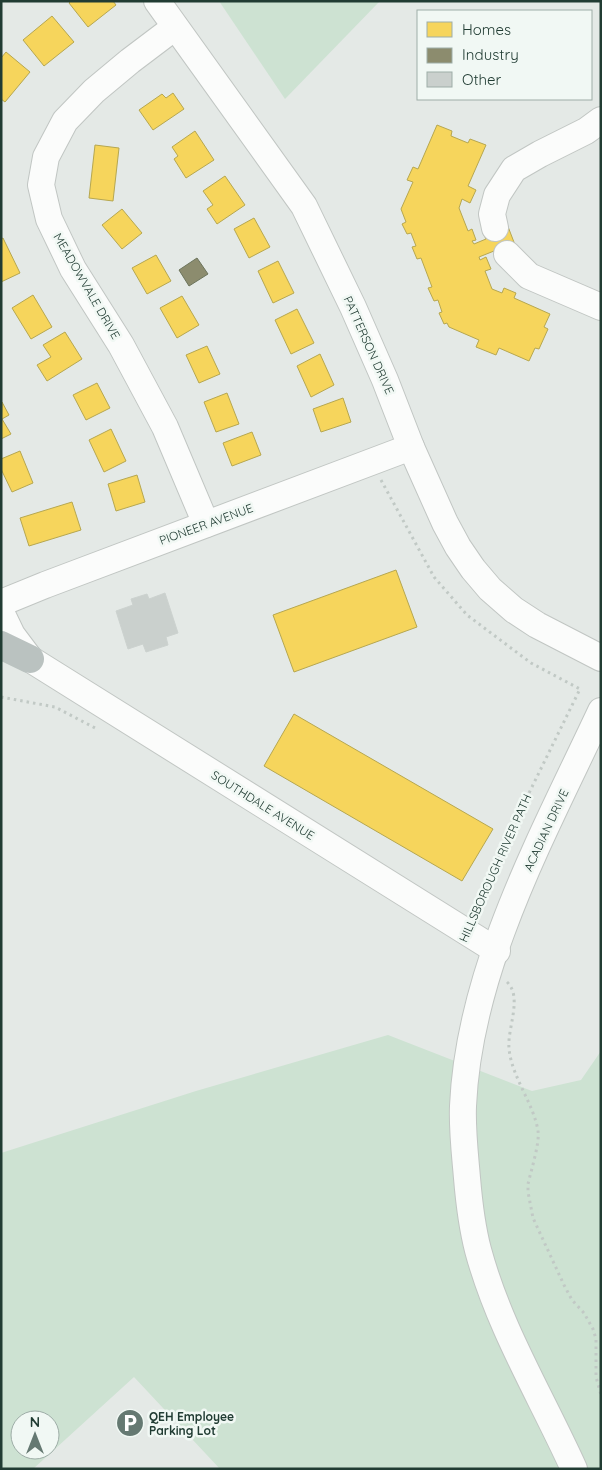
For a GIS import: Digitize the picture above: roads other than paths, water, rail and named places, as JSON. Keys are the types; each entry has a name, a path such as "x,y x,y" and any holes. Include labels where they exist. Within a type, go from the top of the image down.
{"highway":[{"path":"1,645 30,659"}],"street":[{"name":"PATTERSON DRIVE","path":"157,1 304,206 353,307 385,380 411,447 445,523 458,547 490,589 514,610 537,625 601,658"},
{"name":"MEADOWVALE DRIVE","path":"175,28 130,61 94,91 65,121 46,157 41,185 48,219 73,269 121,345 156,410 206,524"},
{"path":"495,228 492,214 497,195 514,169 586,131 601,120"},
{"path":"507,254 529,276 601,307"},
{"name":"PIONEER AVENUE","path":"1,603 45,584 411,447"},
{"path":"1,612 12,635 30,659"},
{"name":"SOUTHDALE AVENUE","path":"30,659 492,961"},
{"name":"ACADIAN DRIVE","path":"574,1469 499,1313 476,1241 464,1145 463,1105 469,1052 492,961 516,894 601,711"}],"place":[{"name":"QEH Employee Parking Lot","path":"130,1423"}]}
